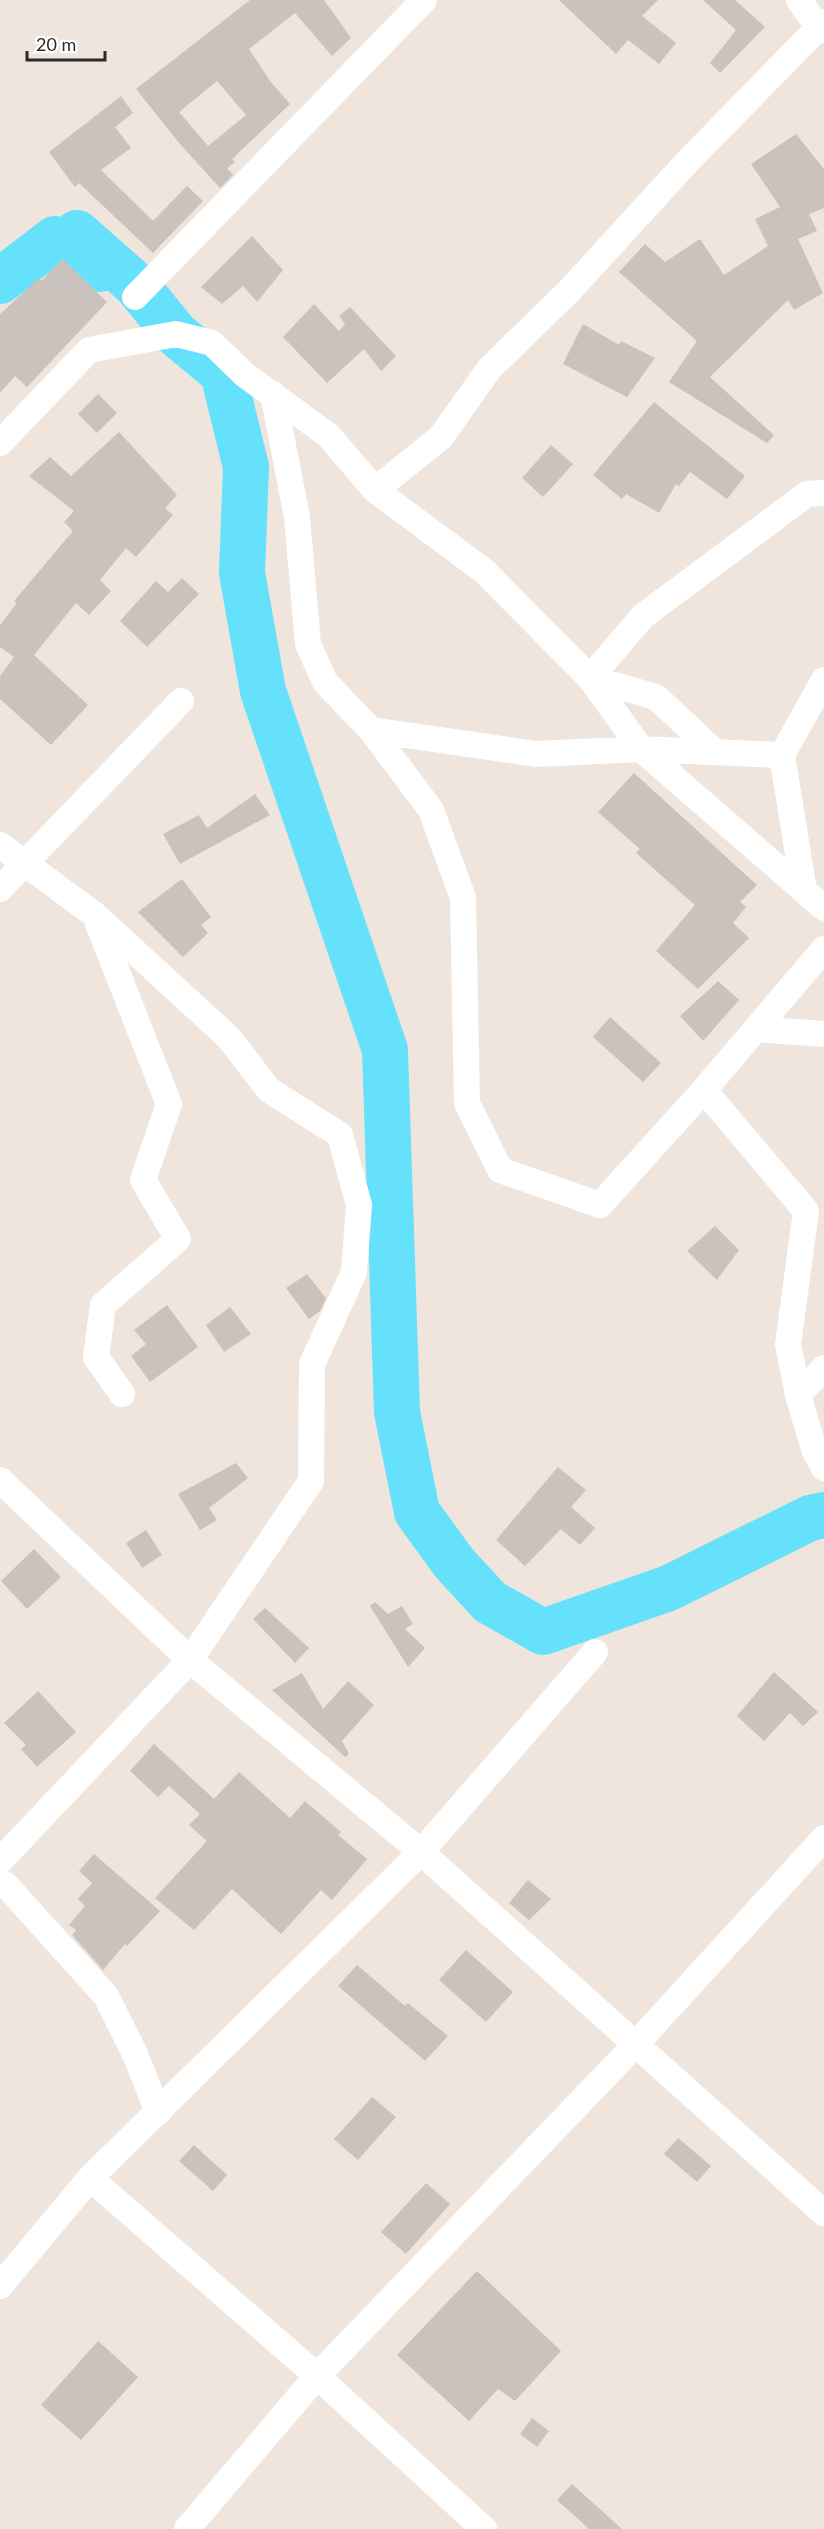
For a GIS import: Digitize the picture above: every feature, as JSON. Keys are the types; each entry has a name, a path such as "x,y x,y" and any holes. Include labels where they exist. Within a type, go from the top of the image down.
{"street":[{"path":"135,297 424,0"},
{"path":"375,490 441,437 489,369 568,291 688,161 822,26 799,0"},
{"path":"0,443 89,350 176,334 212,343 245,375 328,435 375,490 484,571 590,678 641,749 824,908"},
{"path":"273,394 297,517 308,644 325,682 371,730 431,810 463,898 467,1103 500,1170 600,1205 704,1090 824,949"},
{"path":"590,678 643,616 807,495 824,493"},
{"path":"590,678 656,697 715,752"},
{"path":"804,891 783,755 824,680"},
{"path":"0,889 181,700"},
{"path":"371,730 536,754 641,749 783,755"},
{"path":"0,844 95,915 229,1038 269,1090 340,1135 359,1205 354,1272 312,1364 311,1481 190,1659 0,1861"},
{"path":"95,915 169,1104 143,1180 178,1239 104,1305 96,1357 122,1394"},
{"path":"756,1029 824,1034"},
{"path":"704,1090 806,1211 788,1344 798,1395 815,1452 824,1468"},
{"path":"798,1395 824,1368"},
{"path":"0,1480 190,1659 421,1852 824,2214"},
{"path":"0,2286 90,2178 421,1852 595,1652"},
{"path":"187,2529 316,2376 636,2044 824,1838"},
{"path":"0,1885 6,1885 106,1996 135,2054 158,2112"},
{"path":"90,2178 316,2376 484,2529"}],"building":[{"path":"250,0 324,0 351,38 332,56 295,13 249,49 270,81 290,104 232,159 235,162 227,168 233,175 220,188 180,144 136,89","holes":["217,81 246,115 208,146 179,112"]},
{"path":"559,0 658,0 642,16 676,43 659,64 628,40 616,54"},
{"path":"703,0 735,0 765,27 720,73 710,63 736,30"},
{"path":"121,96 133,113 115,127 131,148 101,170 153,221 187,186 203,201 153,253 79,183 75,187 49,152"},
{"path":"796,134 824,169 824,208 809,214 817,231 798,239 823,293 794,310 788,300 710,377 774,435 767,443 669,382 697,341 619,272 645,244 665,262 700,239 724,275 768,246 755,219 780,207 751,164"},
{"path":"252,236 283,270 257,302 243,286 222,304 201,287"},
{"path":"63,259 107,302 27,387 15,376 0,393 0,314 39,278 41,281"},
{"path":"314,304 339,331 345,324 339,316 350,307 396,356 381,371 364,349 327,383 283,337"},
{"path":"583,324 619,345 621,341 655,358 627,397 563,364"},
{"path":"98,394 117,413 97,433 78,414"},
{"path":"654,402 745,476 727,499 690,472 679,486 676,484 659,513 626,494 622,499 593,475"},
{"path":"119,432 177,495 165,508 173,515 136,557 126,548 100,580 111,591 89,615 76,603 34,655 88,705 51,745 0,699 0,676 14,657 0,647 0,625 17,603 14,601 73,531 64,522 74,511 29,476 50,457 71,476"},
{"path":"551,445 573,464 543,497 522,478"},
{"path":"182,578 199,594 147,647 120,621 156,581 168,592"},
{"path":"634,773 757,885 740,902 746,907 733,923 749,938 698,989 656,951 695,905 636,853 640,849 598,812"},
{"path":"255,794 270,815 180,864 163,834 199,815 207,828"},
{"path":"182,879 211,917 201,925 208,933 183,957 138,912"},
{"path":"718,981 739,1000 703,1041 680,1016"},
{"path":"610,1017 661,1063 643,1082 593,1037"},
{"path":"715,1226 739,1250 717,1280 687,1251"},
{"path":"307,1274 326,1298 320,1311 309,1319 286,1288"},
{"path":"167,1305 198,1347 150,1382 131,1356 146,1344 134,1330"},
{"path":"230,1307 251,1334 224,1352 206,1325"},
{"path":"236,1463 248,1478 209,1508 217,1520 200,1530 178,1494"},
{"path":"558,1467 586,1490 571,1507 595,1528 580,1545 561,1529 525,1566 496,1540"},
{"path":"146,1530 162,1555 142,1568 126,1543"},
{"path":"34,1549 61,1577 27,1609 1,1581"},
{"path":"375,1602 388,1614 402,1606 413,1624 405,1629 425,1648 408,1667 370,1606"},
{"path":"265,1608 309,1648 295,1663 253,1619"},
{"path":"774,1672 818,1712 803,1726 790,1713 764,1741 737,1716"},
{"path":"302,1673 323,1709 348,1681 374,1705 342,1741 349,1754 345,1757 272,1690"},
{"path":"38,1691 76,1732 37,1767 21,1749 26,1745 4,1723"},
{"path":"154,1744 214,1799 239,1772 290,1818 305,1801 341,1832 338,1835 367,1859 332,1900 321,1890 281,1934 232,1889 194,1930 155,1898 207,1841 189,1825 200,1814 169,1786 158,1797 130,1771"},
{"path":"94,1854 160,1911 127,1946 125,1944 103,1970 72,1935 76,1930 69,1925 85,1906 78,1899 92,1883 79,1871"},
{"path":"528,1880 551,1899 529,1920 509,1903"},
{"path":"466,1950 513,1992 486,2022 439,1980"},
{"path":"357,1965 405,2006 408,2003 448,2036 425,2061 338,1986"},
{"path":"372,2097 396,2117 358,2160 334,2139"},
{"path":"678,2138 711,2166 697,2182 664,2154"},
{"path":"194,2145 227,2175 213,2191 179,2161"},
{"path":"426,2183 450,2204 406,2254 381,2232"},
{"path":"477,2271 561,2351 515,2401 498,2389 469,2421 397,2355"},
{"path":"98,2341 138,2377 81,2440 41,2405"},
{"path":"532,2418 549,2431 537,2447 520,2434"},
{"path":"572,2484 622,2529 589,2529 557,2500"}],"waterway":[{"path":"77,233 136,285 176,334 223,373 246,467 242,573 263,691 385,1050 397,1412 417,1512 454,1563 490,1602 543,1632 669,1588 810,1518 824,1515"},
{"path":"0,281 55,239 100,269"}]}
